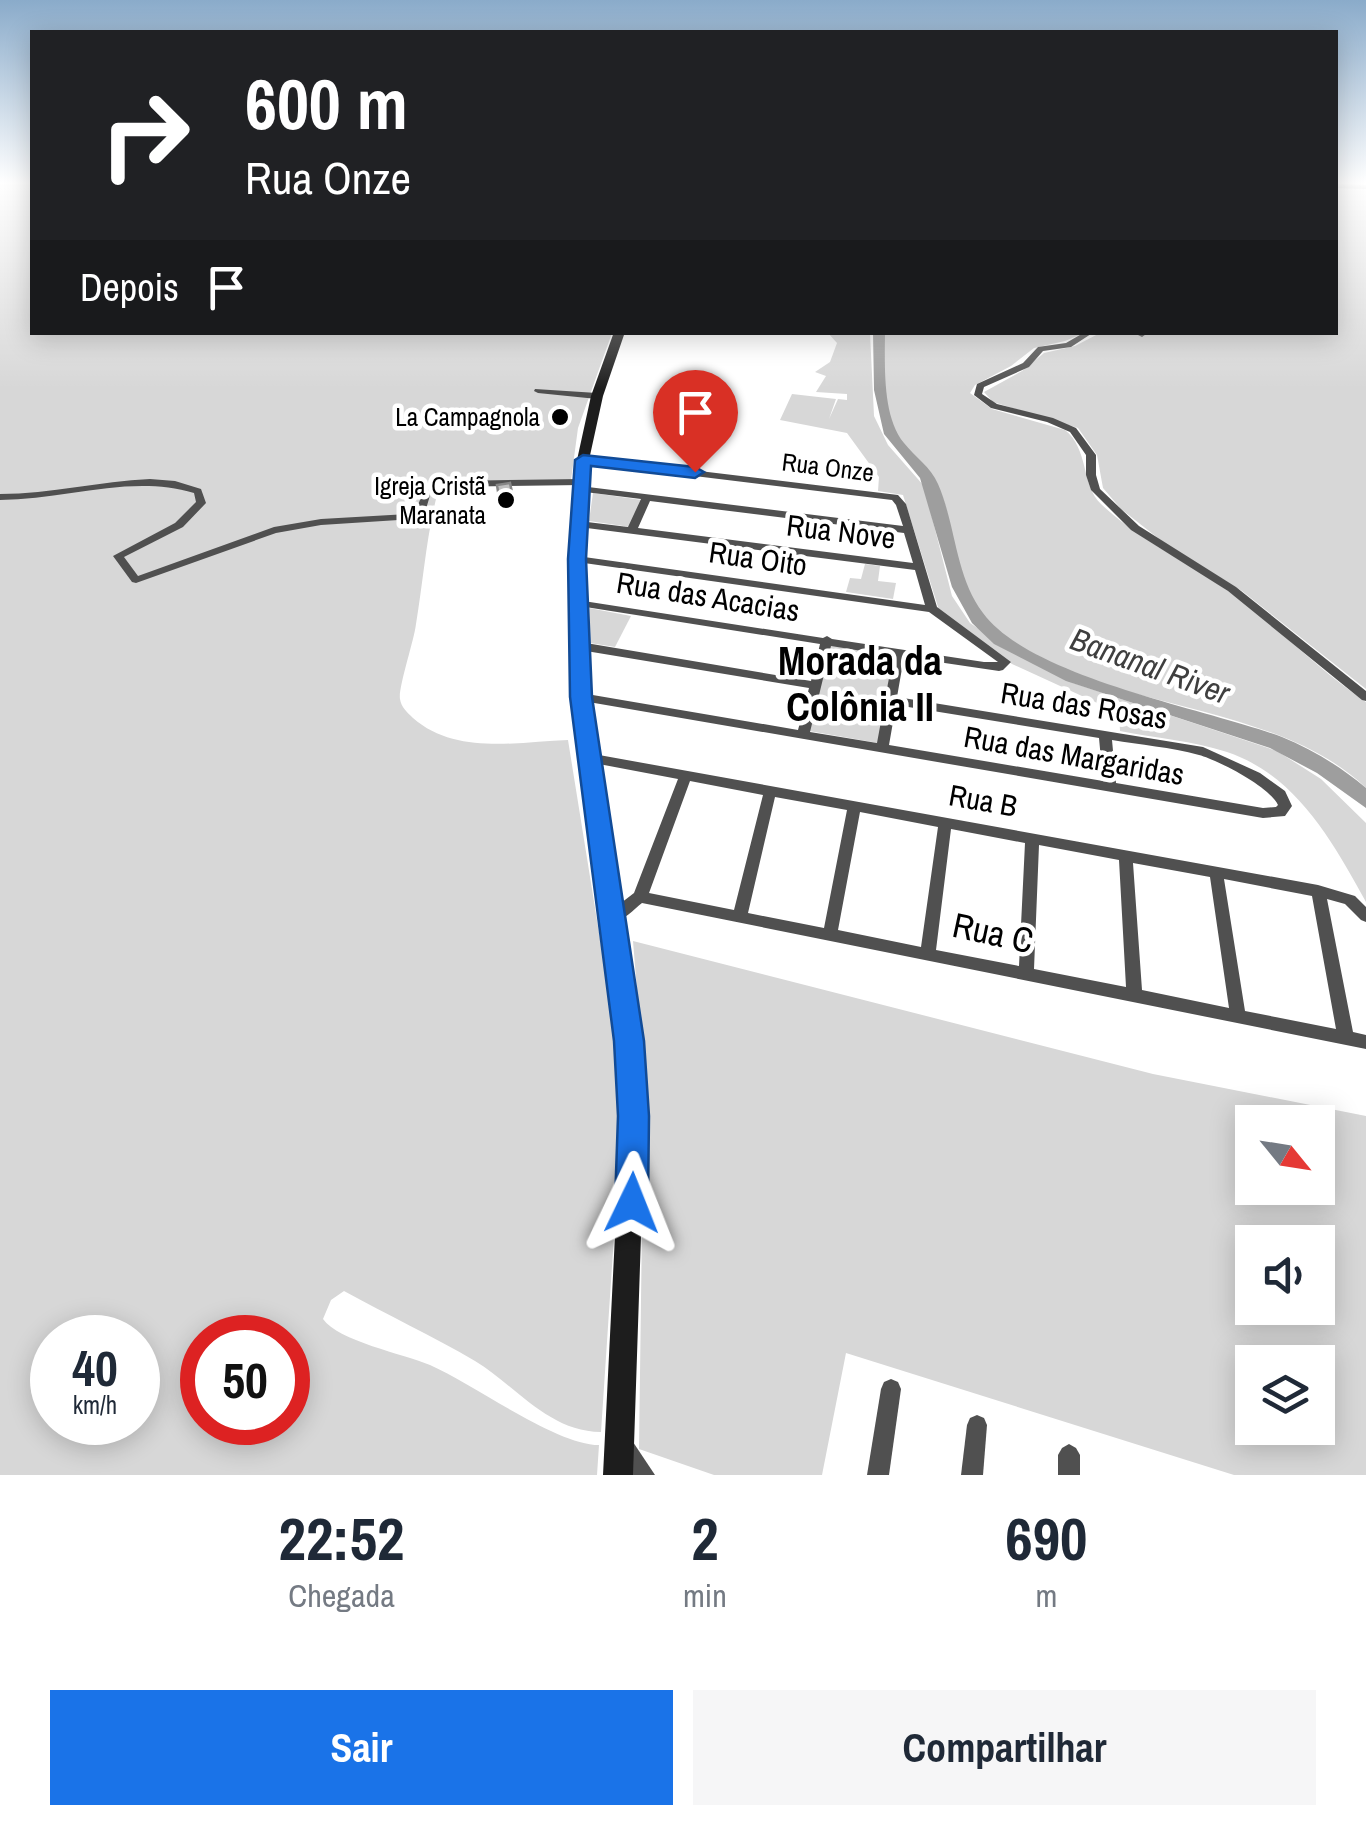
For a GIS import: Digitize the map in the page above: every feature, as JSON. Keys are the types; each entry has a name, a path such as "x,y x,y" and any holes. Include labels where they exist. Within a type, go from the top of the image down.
{"main road":[{"path":"618,1475 634,1116 629,1041 581,697 577,559 583,460 597,396 619,335"}],"street":[{"path":"1086,335 1068,345 1037,351 1026,365 977,388 978,394 994,406 1050,420 1072,430 1091,455 1096,490 1134,528 1232,589 1366,697"},
{"path":"538,391 597,396"},
{"name":"Rua Onze","path":"583,460 889,495 901,504 907,530"},
{"path":"0,497 50,495 98,484 180,485 198,491 201,503 187,518 118,556 136,580 274,530 332,521 402,520 417,513 426,490 438,484 580,485 646,498 907,530 932,608"},
{"path":"632,530 646,498"},
{"name":"Rua Nove","path":"578,524 918,567"},
{"name":"Rua Oito","path":"577,559 932,608"},
{"name":"Rua das Acacias","path":"578,603 1002,666 1004,660 932,608"},
{"path":"803,734 827,640"},
{"path":"580,646 814,685"},
{"path":"882,749 900,652"},
{"name":"Rua das Margaridas","path":"581,697 1263,813"},
{"name":"Rua das Rosas","path":"891,700 1203,751 1231,762 1280,794 1285,803 1283,810 1263,813"},
{"path":"1105,734 1110,788"},
{"name":"Rua B","path":"588,758 1318,892 1350,900 1364,913"},
{"path":"612,917 639,897 686,776"},
{"path":"740,916 770,792"},
{"path":"830,933 854,808"},
{"path":"928,952 945,824"},
{"path":"1026,974 1032,840"},
{"path":"1126,856 1134,995"},
{"path":"1216,872 1238,1015"},
{"name":"Rua C","path":"606,883 639,897 1366,1042"},
{"path":"1318,892 1346,1038"},
{"path":"878,1475 891,1388"},
{"path":"972,1475 978,1425"},
{"path":"619,1433 633,1464 644,1475"}],"shaded area":[{"path":"0,252 30,252 30,335 611,335 578,428 571,480 441,480 415,632 400,693 402,704 413,718 448,737 487,744 568,740 614,1026 621,1131 601,1432 582,1430 549,1416 475,1361 344,1291 331,1300 323,1319 342,1334 430,1365 561,1435 599,1445 597,1475 0,1475"},
{"path":"1338,252 1366,252 1366,689 1242,591 1163,542 1121,509 1103,488 1097,455 1078,428 993,402 984,392 1022,371 1044,353 1075,346 1096,335 1338,335"},
{"path":"830,335 870,335 874,416 888,445 924,486 952,596 970,623 1016,654 1073,683 1277,751 1321,779 1366,823 1366,902 1326,834 1293,794 1273,777 1227,752 1120,731 1119,713 1012,664 939,610 903,495 878,491 879,477 847,433 780,420 792,394 836,399 829,419 838,399 847,400 847,394 816,392 826,376 815,372 830,362 837,343"},
{"path":"885,335 1079,335 1034,348 1011,366 975,385 970,393 992,409 1065,430 1078,447 1090,487 1101,504 1147,540 1228,591 1366,702 1366,788 1323,756 1272,733 1105,684 1053,665 1009,639 975,604 967,590 936,482 895,431 885,390"},
{"path":"593,493 642,500 630,527 589,521"},
{"path":"865,564 880,566 878,581 896,583 893,599 846,592 850,578 861,579"},
{"path":"589,608 631,616 615,647 590,643"},
{"path":"829,644 893,655 878,743 809,731"},
{"path":"633,941 1153,1074 1310,1105 1235,1105 1235,1205 1335,1205 1335,1110 1366,1116 1366,1475 1234,1475 846,1353 822,1475 714,1475 639,1449 644,1076"}],"building":[{"path":"510,483 513,497 499,498 497,485"}],"waterway":[{"name":"Bananal River","path":"879,335 886,421 896,443 930,483 954,570 978,619 1000,640 1072,677 1289,748 1335,775 1366,800"}],"place":[{"name":"La Campagnola","path":"560,417"},
{"name":"Igreja Cristã Maranata","path":"506,500"}],"district":[{"name":"Morada da Colônia II","path":"860,684"}],"route":[{"path":"632,1203 634,1116 629,1041 581,697 577,559 581,482 583,460 695,472"}]}
